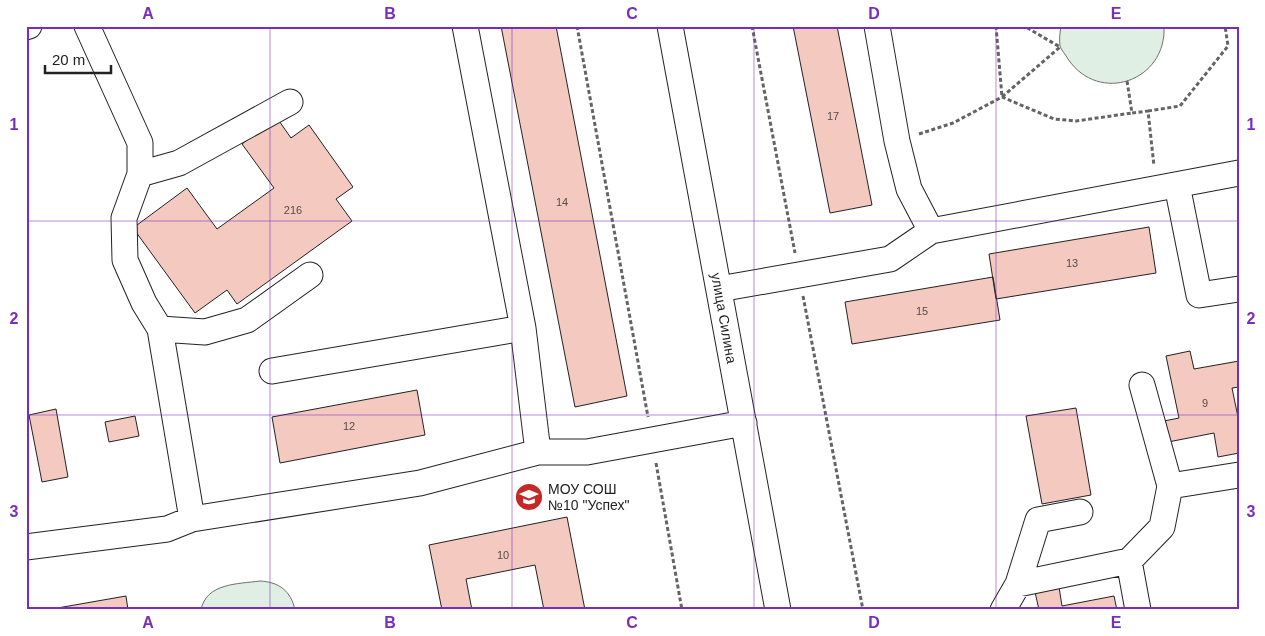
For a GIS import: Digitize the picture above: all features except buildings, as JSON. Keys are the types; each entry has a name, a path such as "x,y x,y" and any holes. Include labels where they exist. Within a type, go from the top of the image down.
{"street":[{"path":"87,26 140,143 140,174 124,218 125,260 144,303 160,329 192,519"},
{"path":"466,26 523,328 538,452"},
{"name":"улица Силина","path":"670,26 778,610"},
{"path":"877,26 897,141 909,189 931,231"},
{"path":"140,174 179,163 290,102"},
{"path":"719,289 890,259 931,231 1239,173"},
{"path":"1167,187 1199,295 1239,289"},
{"path":"160,329 205,332 247,320 310,275"},
{"path":"272,371 523,328"},
{"path":"1018,584 1129,561 1162,527 1170,486 1142,385"},
{"path":"26,547 167,529 192,519 420,483 538,452 587,452 744,423"},
{"path":"1170,486 1239,475"},
{"path":"1003,610 1018,584 1038,520 1080,512"},
{"path":"1129,561 1138,610"}],"path":[{"path":"577,26 682,610"},
{"path":"752,26 863,610"},
{"path":"996,26 1002,97"},
{"path":"897,141 952,123 1002,97 1060,47 1024,26"},
{"path":"1002,97 1054,120 1076,121 1180,106 1228,46 1225,26"},
{"path":"1126,81 1132,113"},
{"path":"1148,110 1167,187"}],"green space":[{"path":"1061,26 1164,26 1162,45 1155,61 1143,73 1129,80 1113,83 1096,81 1081,73 1068,59 1060,46"},
{"path":"260,581 273,583 283,589 291,598 295,610 201,610 209,594 224,586"}],"place":[{"name":"МОУ СОШ №10 \"Успех\"","path":"529,497"}]}
